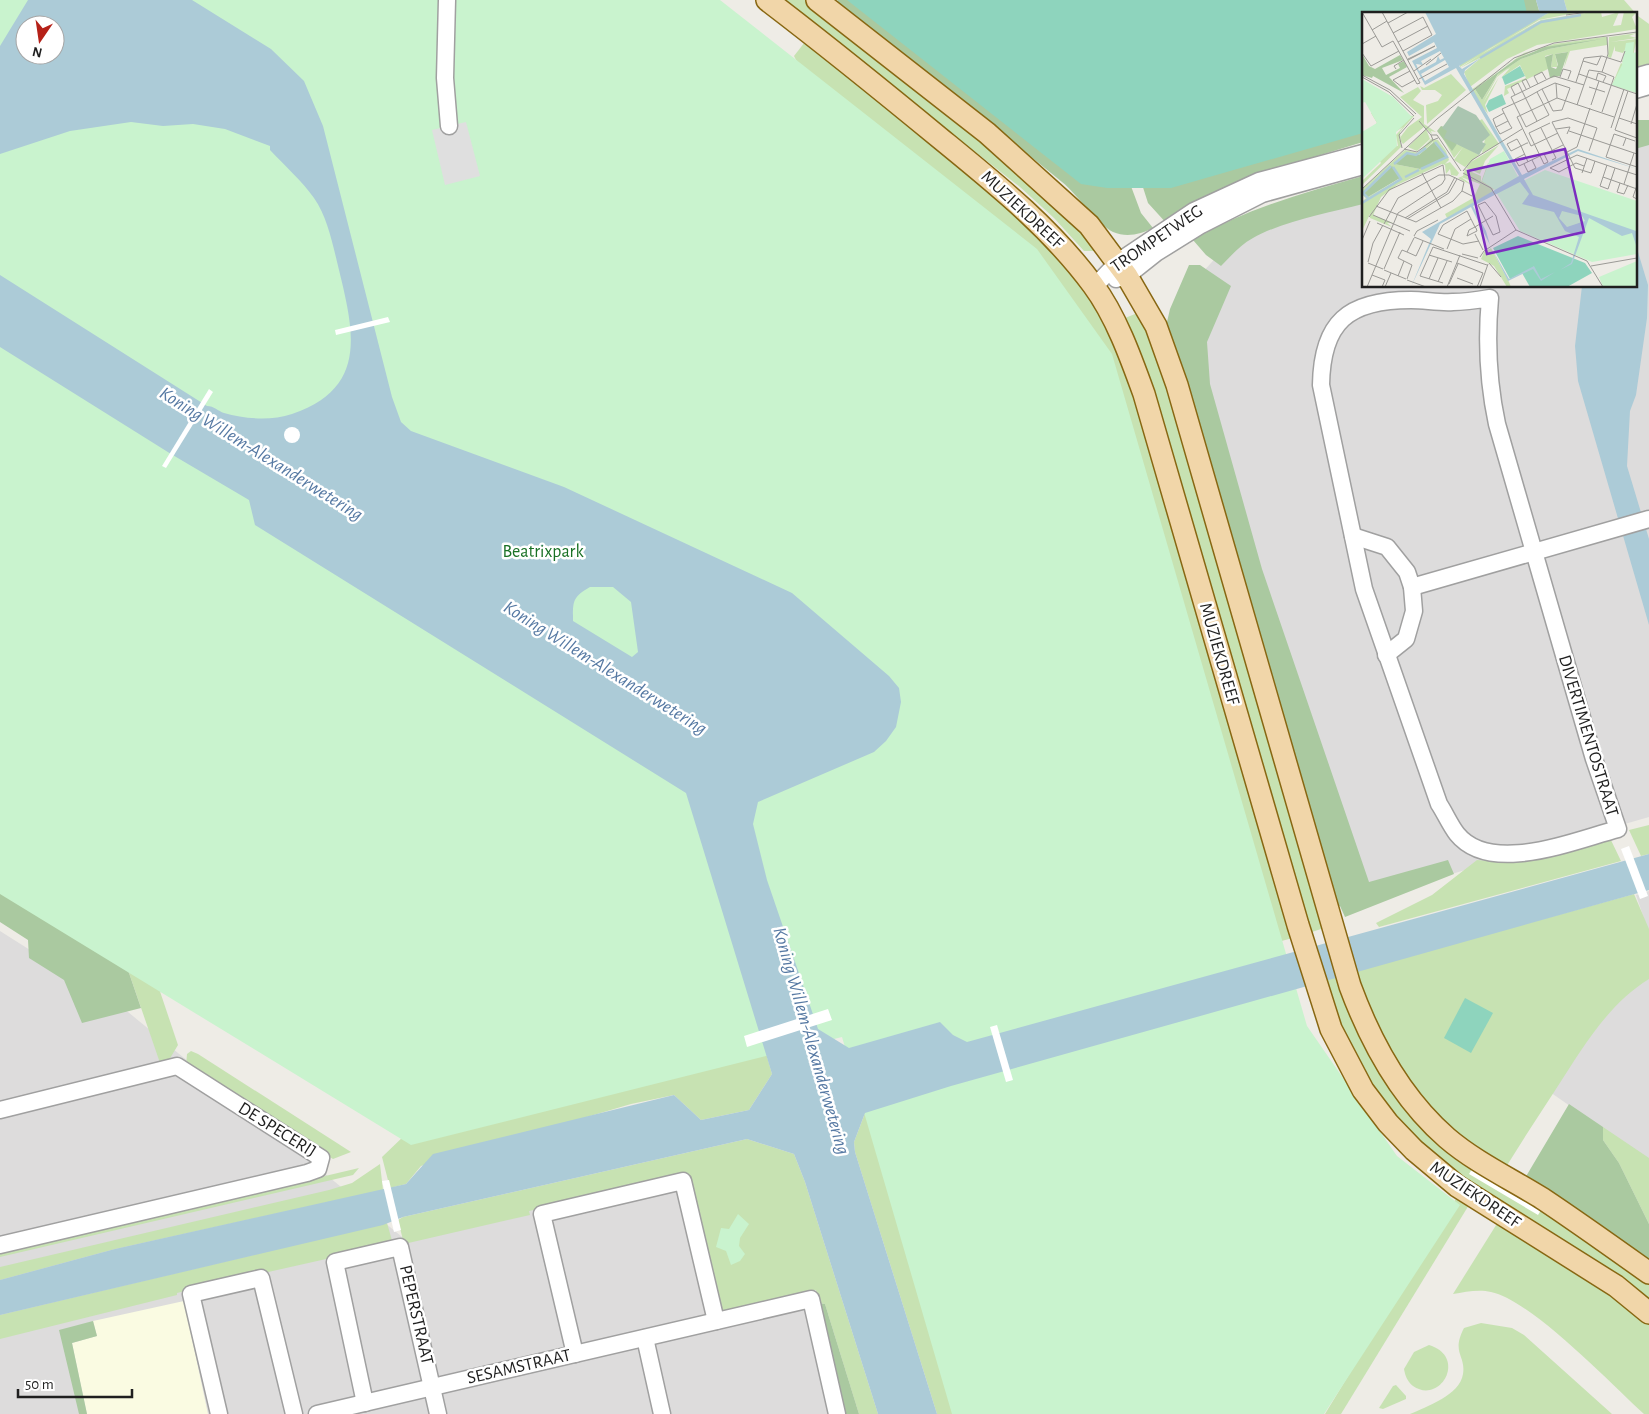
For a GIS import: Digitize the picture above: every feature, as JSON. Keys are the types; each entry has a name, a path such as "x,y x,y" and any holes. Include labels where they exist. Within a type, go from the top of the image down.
{"main road":[{"name":"MUZIEKDREEF","path":"767,0 834,51 998,186 1052,234 1095,286 1124,342 1144,394 1298,925 1330,1029 1344,1056 1373,1103 1388,1123 1414,1150 1457,1186 1616,1286 1649,1313"},
{"name":"MUZIEKDREEF","path":"818,0 987,133 1089,225 1122,269 1156,326 1177,385 1350,986 1364,1022 1402,1089 1448,1138 1476,1158 1545,1201 1649,1273"}],"street":[{"path":"447,0 445,78 449,126"},
{"path":"1636,77 1649,73"},
{"path":"1636,90 1649,86"},
{"name":"TROMPETWEG","path":"1095,286 1122,269 1194,211 1259,181 1362,152"},
{"name":"TROMPETWEG","path":"1122,269 1156,253 1201,225 1262,194 1362,166"},
{"name":"DIVERTIMENTOSTRAAT","path":"1491,292 1488,349 1489,387 1497,424 1594,759 1618,830 1517,855 1494,853 1473,846 1457,834 1439,804 1364,589 1321,386 1322,361 1327,341 1338,324 1360,306 1410,300 1452,302 1491,292"},
{"path":"1412,587 1649,520"},
{"path":"1353,536 1387,547 1407,572 1412,587 1414,611 1406,639 1386,655"},
{"name":"DE SPECERIJ","path":"0,1110 177,1066 322,1158 318,1169 307,1173 0,1245"},
{"path":"575,1354 542,1214 612,1197 683,1181 716,1321"},
{"name":"PEPERSTRAAT","path":"365,1403 335,1262 400,1247 438,1414"},
{"path":"219,1414 191,1294 261,1278 294,1414"},
{"name":"SESAMSTRAAT","path":"317,1414 810,1299 837,1414"},
{"path":"644,1338 662,1414"}],"shaded area":[{"path":"466,122 480,176 445,185 432,130"},
{"path":"1649,122 1649,817 1351,903 1194,377 1201,274 1251,219 1362,192 1362,288 1636,288 1636,125"},
{"path":"1649,891 1649,933 1636,895"},
{"path":"0,931 128,1012 407,1241 686,1169 718,1318 814,1293 848,1414 0,1414"},
{"path":"1649,953 1649,1161 1537,1083"},
{"path":"184,1301 208,1414 87,1414 72,1343 97,1336 93,1321"}],"green space":[{"name":"Beatrixpark","path":"0,0 720,0 1037,249 1112,354 1307,1026 1397,1156 1460,1205 1324,1414 952,1414 842,1037 411,1145 0,894"},
{"path":"782,0 812,0 1023,168 1100,246 1095,251 1084,251 1054,218 1020,187"},
{"path":"838,0 1080,0 1119,154 1141,213 1153,228 1129,235 1118,234 1107,228 1062,182 836,2"},
{"path":"847,0 1524,0 1527,12 1362,12 1362,133 1171,188 1107,188 1081,184"},
{"path":"1502,0 1536,0 1539,12 1505,12"},
{"path":"1564,0 1624,0 1634,12 1567,12"},
{"path":"1636,14 1649,24 1649,67 1636,71"},
{"path":"808,38 1079,267 1128,370 1296,937 1253,949 794,56"},
{"path":"1362,103 1362,142 1268,171 1207,196 1168,225 1148,203 1124,128"},
{"path":"1636,120 1649,120 1649,145 1636,149"},
{"path":"1362,176 1362,204 1306,218 1265,232 1244,244 1221,266 1206,255 1193,240 1234,219 1297,195"},
{"path":"1189,265 1200,265 1231,286 1207,342 1210,384 1262,569 1369,882 1448,860 1454,874 1345,917 1340,906 1332,907 1164,335 1170,309"},
{"path":"1135,314 1139,316 1159,358 1327,927 1306,934 1125,326 1125,318"},
{"path":"1649,825 1649,854 1641,856 1629,830"},
{"path":"1609,836 1621,861 1379,927 1376,923 1432,895 1477,860 1512,863"},
{"path":"0,838 105,903 141,1008 82,1023 64,980 29,958 28,940 0,922"},
{"path":"1634,894 1649,929 1649,979 1620,1002 1596,1029 1506,1167 1447,1130 1390,1061 1355,971"},
{"path":"105,903 137,923 178,1045 169,1060 160,1063"},
{"path":"1342,975 1405,1098 1649,1278 1649,1305 1446,1172 1362,1080 1321,982"},
{"path":"1465,998 1493,1013 1471,1053 1444,1038"},
{"path":"763,1043 772,1074 749,1110 701,1120 674,1095 631,1104 421,1166 406,1184 390,1188 382,1157 406,1134"},
{"path":"191,1051 351,1152 333,1159 188,1067 186,1065 187,1054"},
{"path":"1569,1104 1603,1127 1603,1140 1619,1163 1649,1224 1649,1268 1522,1183"},
{"path":"865,1113 958,1414 937,1414 855,1152 854,1142"},
{"path":"1603,1127 1649,1158 1649,1224 1619,1163 1603,1140"},
{"path":"747,1139 794,1154 805,1182 878,1414 859,1414 825,1304 819,1303 816,1290 720,1313 685,1175 529,1211 530,1215 404,1244 398,1220 403,1217"},
{"path":"380,1164 383,1190 115,1249 0,1280 0,1267 329,1190 352,1183"},
{"path":"359,1168 353,1175 0,1257 0,1253"},
{"path":"1460,1192 1472,1200 1341,1414 1325,1414"},
{"path":"738,1214 749,1224 740,1238 739,1246 745,1254 740,1261 731,1265 726,1251 716,1247 721,1228 729,1229"},
{"path":"1498,1222 1649,1319 1649,1414 1644,1414 1592,1364 1548,1326 1508,1298 1482,1291 1453,1294"},
{"path":"387,1223 393,1244 197,1288 177,1293 177,1295 0,1339 0,1315"},
{"path":"819,1303 825,1304 859,1414 845,1414"},
{"path":"93,1321 97,1336 72,1343 87,1414 79,1414 59,1330"},
{"path":"1481,1323 1512,1328 1524,1335 1612,1414 1410,1414 1433,1404 1456,1388 1463,1374 1463,1362 1459,1349 1460,1336 1464,1328"},
{"path":"1429,1345 1441,1351 1447,1359 1448,1368 1446,1377 1440,1385 1432,1389 1423,1390 1410,1383 1404,1369 1414,1352"},
{"path":"1396,1385 1406,1396 1406,1399 1383,1409 1379,1408 1393,1386"}],"water":[{"name":"Koning Willem-Alexanderwetering","path":"28,0 192,0 271,49 304,81 323,126 392,397 401,422 411,431 564,487 792,593 889,676 899,688 901,702 896,727 886,741 874,752 758,802 753,824 767,880 818,1029 849,1048 940,1022 953,1035 967,1042 1649,854 1649,890 951,1086 865,1113 854,1142 855,1152 937,1414 878,1414 805,1182 794,1154 747,1139 403,1217 383,1225 0,1315 0,1280 115,1249 406,1184 433,1154 674,1095 701,1120 749,1110 772,1074 686,793 255,525 249,500 171,454 0,347 0,275 207,406 232,415 249,418 267,418 292,414 316,403 334,389 344,373 350,356 351,336 344,293 332,242 323,214 314,198 299,180 270,150 270,146 225,129 193,124 163,126 131,122 70,131 0,154 0,46 15,21 15,65 65,65 65,15 19,15","holes":["590,587 613,587 631,602 638,652 632,657 573,621 575,601 580,594"]},
{"path":"1536,0 1564,0 1567,12 1539,12"},
{"path":"1636,245 1648,285 1647,318 1636,395 1630,411 1627,466 1649,539 1649,625 1578,381 1575,346 1582,288 1636,288"}],"pier":[{"path":"388,317 390,322 336,335 335,330"},
{"path":"209,389 213,392 166,468 162,466"},
{"path":"292,427 298,429 300,435 298,441 292,443 286,441 284,435 286,429"},
{"path":"1629,846 1648,896 1640,899 1621,849"},
{"path":"828,1009 832,1020 747,1047 744,1036"},
{"path":"997,1025 1013,1080 1006,1082 990,1027"},
{"path":"1481,1154 1550,1195 1538,1215 1469,1174"},
{"path":"389,1180 401,1230 394,1232 382,1181"}]}
